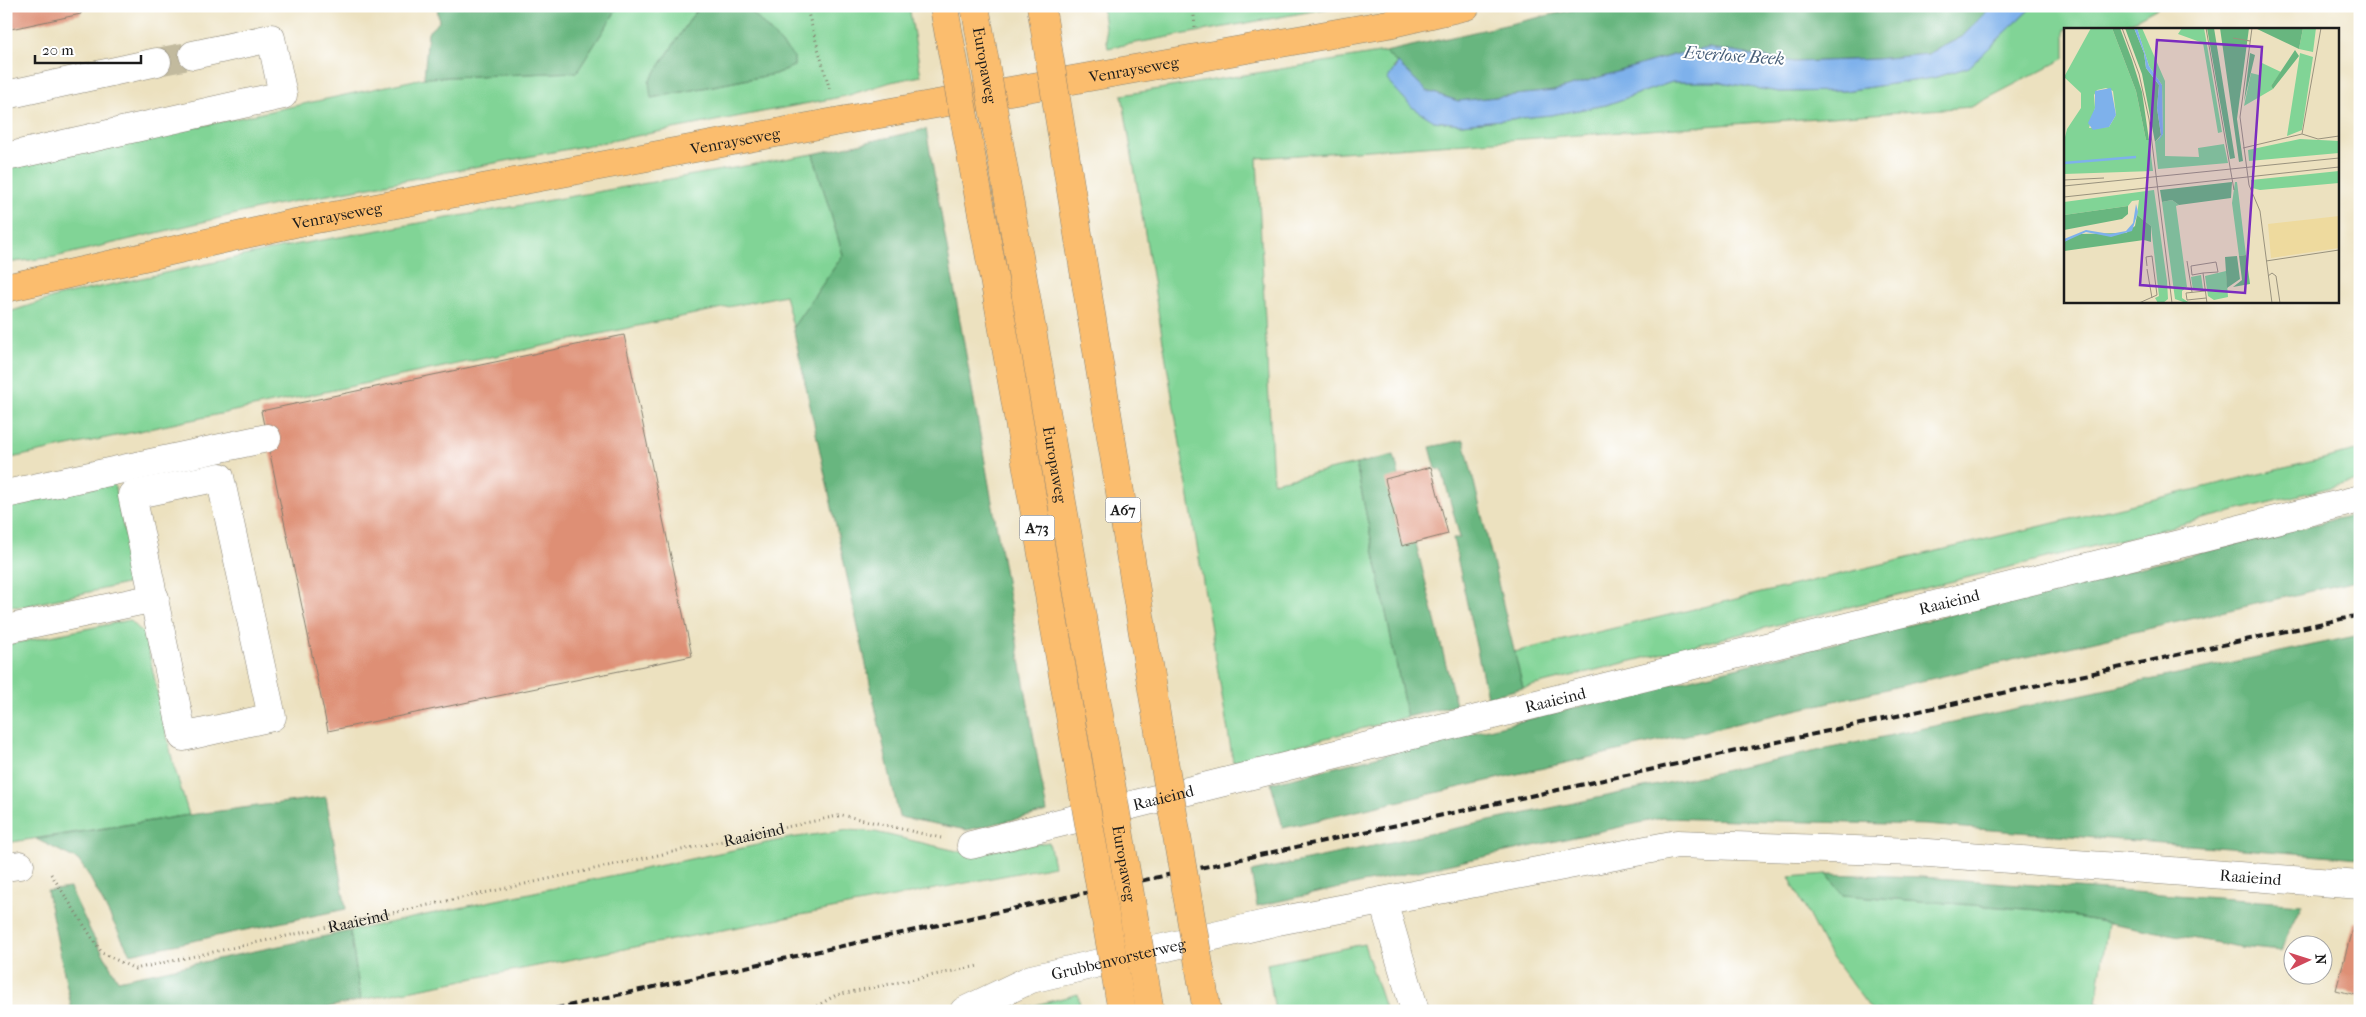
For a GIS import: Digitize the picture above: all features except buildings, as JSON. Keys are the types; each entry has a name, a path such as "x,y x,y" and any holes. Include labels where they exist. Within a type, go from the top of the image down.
{"main road":[{"name":"Europaweg","path":"975,6 1150,1011"},
{"name":"A67","path":"1041,6 1160,738 1207,1011"},
{"name":"Venrayseweg","path":"6,288 295,223 840,121 1388,24 1466,6"},
{"name":"A73","path":"944,7 998,301 1122,1011"}],"street":[{"path":"6,157 283,95 270,38 193,55"},
{"path":"6,95 157,62"},
{"path":"6,494 267,438"},
{"path":"220,477 272,717 183,737 155,598 132,495 220,477"},
{"name":"Raaieind","path":"971,845 2360,498"},
{"path":"6,629 155,598"},
{"name":"Raaieind","path":"1278,921 1677,844 1915,852 2360,885"},
{"path":"1383,901 1415,1011"},
{"name":"Grubbenvorsterweg","path":"964,1011 1031,979 1278,921"}],"path":[{"path":"806,6 840,121"},
{"name":"Raaieind","path":"13,866 45,865 102,952 135,969 842,815 971,845"}],"green space":[{"path":"437,6 619,6 577,72 424,78 428,32 439,22"},
{"path":"619,6 699,6 649,82 652,98 775,74 794,66 793,57 746,6 909,6 921,76 891,82 846,96 270,206 55,257 6,263 6,168 424,78 577,72"},
{"path":"699,6 746,6 794,57 794,66 775,74 651,98 649,82"},
{"path":"1102,6 1341,6 1108,48"},
{"path":"1590,6 1992,6 1962,37 1928,54 1876,59 1794,62 1709,48 1673,55 1554,91 1458,101 1427,91 1385,52"},
{"path":"2033,6 2161,6 2121,28 2064,28 2064,59 1971,107 1257,158 1273,482 1356,464 1407,717 1233,762 1122,95 1385,52 1398,63 1393,68 1434,121 1462,124 1550,115 1606,105 1672,82 1720,82 1779,92 1844,91 1933,78 1969,67"},
{"path":"926,129 1047,812 967,830 899,817 793,327 843,255 813,154"},
{"path":"813,154 843,255 793,327 785,295 11,458 6,447 6,313 59,296 294,245"},
{"path":"1464,440 1523,688 1487,697 1453,538 1460,538 1442,470 1436,469 1430,447"},
{"path":"2360,450 2360,480 1523,688 1514,652"},
{"path":"1394,455 1456,705 1407,717 1356,464"},
{"path":"114,483 135,582 21,607 6,606 6,507"},
{"path":"2360,513 2360,580 1283,828 1271,783"},
{"path":"130,620 145,635 173,763 189,815 6,843 6,645"},
{"path":"2360,635 2360,858 1925,825 1662,818 1257,906 1251,872"},
{"path":"326,797 346,909 130,954 88,874 78,860 36,839 189,815"},
{"path":"849,830 875,832 970,854 1049,842 1054,866 361,1000 350,931 790,838"},
{"path":"1827,874 1843,895 2038,910 2108,923 2096,1003 2134,1011 1872,1011 1827,951 1789,877"},
{"path":"1827,874 1921,877 2302,904 2287,934 2284,934 2282,951 2240,947 2038,910 1843,895"},
{"path":"70,888 91,932 118,980 350,931 361,1000 312,1011 72,1011 47,891"},
{"path":"1364,944 1386,1011 1275,1011 1267,964"},
{"path":"1078,994 1081,1011 1013,1011"}],"water":[{"name":"Everlose Beek","path":"1992,6 2033,6 1969,67 1933,78 1844,91 1779,92 1720,82 1672,82 1606,105 1551,115 1461,124 1434,121 1412,107 1387,80 1398,63 1427,91 1458,101 1554,91 1673,55 1709,48 1794,62 1876,59 1928,54 1962,37"}],"tunnel":[{"path":"157,62 193,55"}],"railway":[{"path":"544,1011 2360,615"}]}
